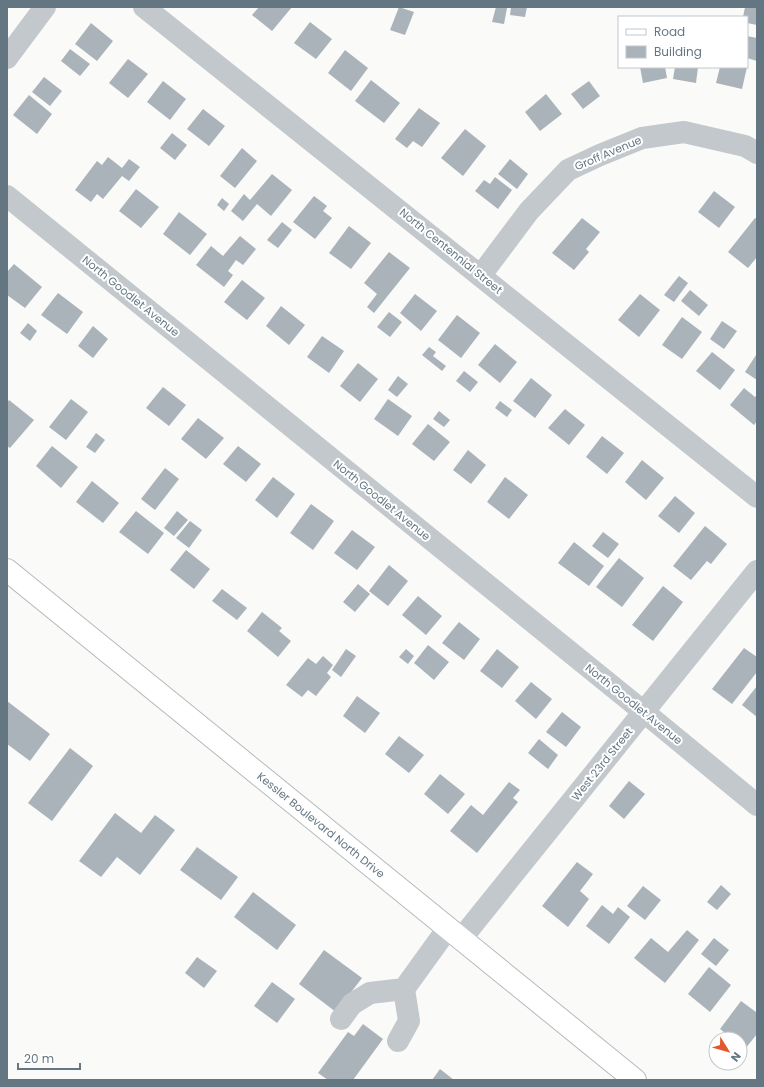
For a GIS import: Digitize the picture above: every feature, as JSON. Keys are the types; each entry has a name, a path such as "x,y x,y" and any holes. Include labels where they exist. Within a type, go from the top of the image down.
{"main road":[{"name":"Kessler Boulevard North Drive","path":"7,570 636,1080"}],"street":[{"path":"7,58 45,7"},
{"name":"North Centennial Street","path":"144,7 757,497"},
{"name":"Groff Avenue","path":"481,275 529,211 568,170 600,155 642,138 684,132 745,146 757,153"},
{"name":"North Goodlet Avenue","path":"7,196 757,805"},
{"name":"West 23rd Street","path":"404,989 644,712 757,571"},
{"path":"341,1019 352,1004 370,993 404,989 409,1021 398,1041"}],"building":[{"path":"259,7 292,7 272,31 252,15"},
{"path":"399,7 414,12 405,35 390,30"},
{"path":"496,7 507,8 504,24 492,22"},
{"path":"511,7 527,7 525,17 510,15"},
{"path":"745,7 757,7 757,25 748,23 748,16 743,16"},
{"path":"310,22 332,39 316,59 294,43"},
{"path":"91,23 113,41 97,61 75,44"},
{"path":"748,36 757,38 757,61 748,58"},
{"path":"70,49 90,64 80,76 61,61"},
{"path":"345,50 368,68 351,91 328,73"},
{"path":"128,59 148,74 128,98 109,83"},
{"path":"640,68 665,68 667,78 643,83"},
{"path":"675,68 698,68 696,83 673,79"},
{"path":"720,68 747,68 742,89 716,83"},
{"path":"44,77 62,91 50,106 32,92"},
{"path":"371,80 400,103 384,123 355,101"},
{"path":"163,81 186,99 170,120 147,102"},
{"path":"589,81 600,96 583,109 571,94"},
{"path":"546,94 562,114 540,131 525,112"},
{"path":"29,95 52,114 37,134 13,115"},
{"path":"419,108 440,123 422,147 413,141 407,148 395,139"},
{"path":"203,109 225,126 209,146 187,129"},
{"path":"465,129 486,146 463,176 441,158"},
{"path":"172,133 187,145 175,160 160,148"},
{"path":"242,148 257,161 235,188 220,176"},
{"path":"108,157 122,168 129,159 140,167 129,181 122,176 103,199 97,194 91,202 75,190 97,161 102,165"},
{"path":"510,159 528,174 517,189 498,174"},
{"path":"272,174 292,190 271,216 257,204 243,221 231,211 244,194 250,200"},
{"path":"495,177 512,190 498,209 475,191 484,180 490,184"},
{"path":"136,189 159,207 141,228 119,211"},
{"path":"714,191 735,207 719,228 698,212"},
{"path":"314,196 327,206 323,211 332,218 315,239 293,222"},
{"path":"222,198 229,204 224,211 217,205"},
{"path":"179,212 207,234 190,255 163,234"},
{"path":"582,218 600,232 586,249 589,252 574,270 552,253"},
{"path":"755,218 757,219 757,257 748,268 728,252"},
{"path":"282,222 292,230 278,248 267,240"},
{"path":"349,226 371,243 351,269 329,253"},
{"path":"240,236 256,249 243,265 236,260 228,271 233,275 224,287 196,265 211,246 223,256"},
{"path":"389,252 410,268 374,313 367,307 377,294 364,283"},
{"path":"14,264 42,287 25,308 7,295 7,272"},
{"path":"679,276 688,283 674,302 664,295"},
{"path":"242,280 265,298 247,320 224,302"},
{"path":"690,290 708,305 699,316 681,301"},
{"path":"58,293 83,312 67,334 41,315"},
{"path":"415,294 437,311 421,331 400,313"},
{"path":"640,294 660,310 639,337 618,320"},
{"path":"281,306 305,325 289,345 266,326"},
{"path":"389,312 402,322 390,337 377,327"},
{"path":"457,315 480,333 461,358 438,340"},
{"path":"682,317 702,332 682,359 662,345"},
{"path":"722,321 737,331 724,349 710,339"},
{"path":"28,323 37,331 30,341 20,333"},
{"path":"93,326 108,339 93,358 78,346"},
{"path":"322,336 344,351 329,373 307,357"},
{"path":"495,344 517,362 500,383 478,365"},
{"path":"429,347 436,352 433,356 446,366 442,371 422,355"},
{"path":"712,352 735,370 720,390 696,371"},
{"path":"756,355 757,356 757,380 745,372"},
{"path":"358,363 378,379 360,402 340,386"},
{"path":"464,371 478,382 470,392 456,381"},
{"path":"398,376 408,384 397,397 388,390"},
{"path":"531,378 552,395 535,418 513,401"},
{"path":"163,387 186,405 169,426 146,408"},
{"path":"744,388 755,397 757,395 757,421 754,425 730,405"},
{"path":"71,399 88,412 66,440 49,427"},
{"path":"388,399 412,416 398,436 374,419"},
{"path":"9,400 34,420 10,448 7,446 7,403"},
{"path":"500,401 512,410 507,417 495,408"},
{"path":"565,409 585,425 569,445 548,428"},
{"path":"439,411 450,420 444,427 433,419"},
{"path":"198,418 224,438 206,459 181,439"},
{"path":"428,424 450,442 434,461 412,444"},
{"path":"96,433 105,440 95,453 86,447"},
{"path":"602,436 624,453 607,474 586,457"},
{"path":"52,446 78,467 61,488 36,466"},
{"path":"238,446 261,464 246,482 223,464"},
{"path":"468,450 486,465 471,484 453,470"},
{"path":"642,460 664,478 646,500 625,482"},
{"path":"165,468 179,479 155,510 141,499"},
{"path":"273,477 295,494 277,518 255,500"},
{"path":"505,477 528,495 509,519 487,502"},
{"path":"92,481 119,503 103,523 76,502"},
{"path":"675,496 695,513 679,533 658,516"},
{"path":"311,504 334,521 313,550 290,533"},
{"path":"136,511 164,533 148,554 119,532"},
{"path":"177,511 188,520 174,536 164,528"},
{"path":"190,521 202,530 189,548 176,538"},
{"path":"705,526 727,544 711,564 707,561 691,580 673,566"},
{"path":"352,530 375,547 357,570 334,553"},
{"path":"603,532 619,544 608,558 592,546"},
{"path":"574,542 604,566 589,586 558,563"},
{"path":"186,550 210,569 194,589 170,570"},
{"path":"619,558 644,578 622,607 596,587"},
{"path":"389,565 408,581 388,606 369,591"},
{"path":"358,584 370,594 355,612 343,602"},
{"path":"663,586 683,602 653,641 632,625"},
{"path":"222,589 247,608 237,620 212,601"},
{"path":"418,596 442,616 426,635 402,615"},
{"path":"262,612 282,628 279,631 291,641 278,657 247,631"},
{"path":"459,622 480,639 464,660 442,643"},
{"path":"428,645 449,662 434,680 414,663"},
{"path":"744,648 757,657 757,672 732,704 712,689"},
{"path":"346,649 356,656 341,677 332,670"},
{"path":"406,649 414,656 408,664 399,657"},
{"path":"497,649 519,667 502,688 480,671"},
{"path":"323,656 333,665 327,673 331,677 316,696 308,690 302,697 286,685 308,658 316,664"},
{"path":"531,682 552,699 536,719 515,701"},
{"path":"757,686 757,717 742,705"},
{"path":"357,696 380,713 365,733 343,716"},
{"path":"7,701 50,734 30,761 7,744"},
{"path":"562,712 581,727 566,747 546,732"},
{"path":"399,736 424,755 409,773 385,754"},
{"path":"539,739 558,755 548,769 528,753"},
{"path":"70,748 93,766 52,821 28,803"},
{"path":"440,774 465,794 448,814 424,794"},
{"path":"629,781 645,794 624,819 609,806"},
{"path":"509,782 520,790 513,798 518,802 477,853 450,831 471,805 483,815"},
{"path":"115,813 141,833 155,815 175,830 140,875 117,857 101,877 79,861"},
{"path":"197,847 238,877 221,900 180,870"},
{"path":"577,862 593,874 580,891 589,899 568,927 542,906"},
{"path":"721,885 731,894 717,910 707,902"},
{"path":"643,886 661,900 645,920 627,906"},
{"path":"253,892 296,925 277,950 234,917"},
{"path":"602,905 613,914 618,907 630,917 609,944 586,926"},
{"path":"687,930 699,940 665,983 634,958 651,938 668,952"},
{"path":"714,938 729,950 716,966 701,954"},
{"path":"324,950 362,978 336,1012 299,984"},
{"path":"197,957 217,971 204,988 185,973"},
{"path":"709,967 731,985 710,1012 688,994"},
{"path":"272,982 295,999 277,1023 254,1006"},
{"path":"741,1001 756,1012 757,1011 757,1034 748,1045 748,1031 723,1031 720,1029"},
{"path":"363,1024 383,1039 353,1080 328,1080 318,1073 348,1032 354,1036"},
{"path":"440,1069 454,1080 432,1080"}]}
